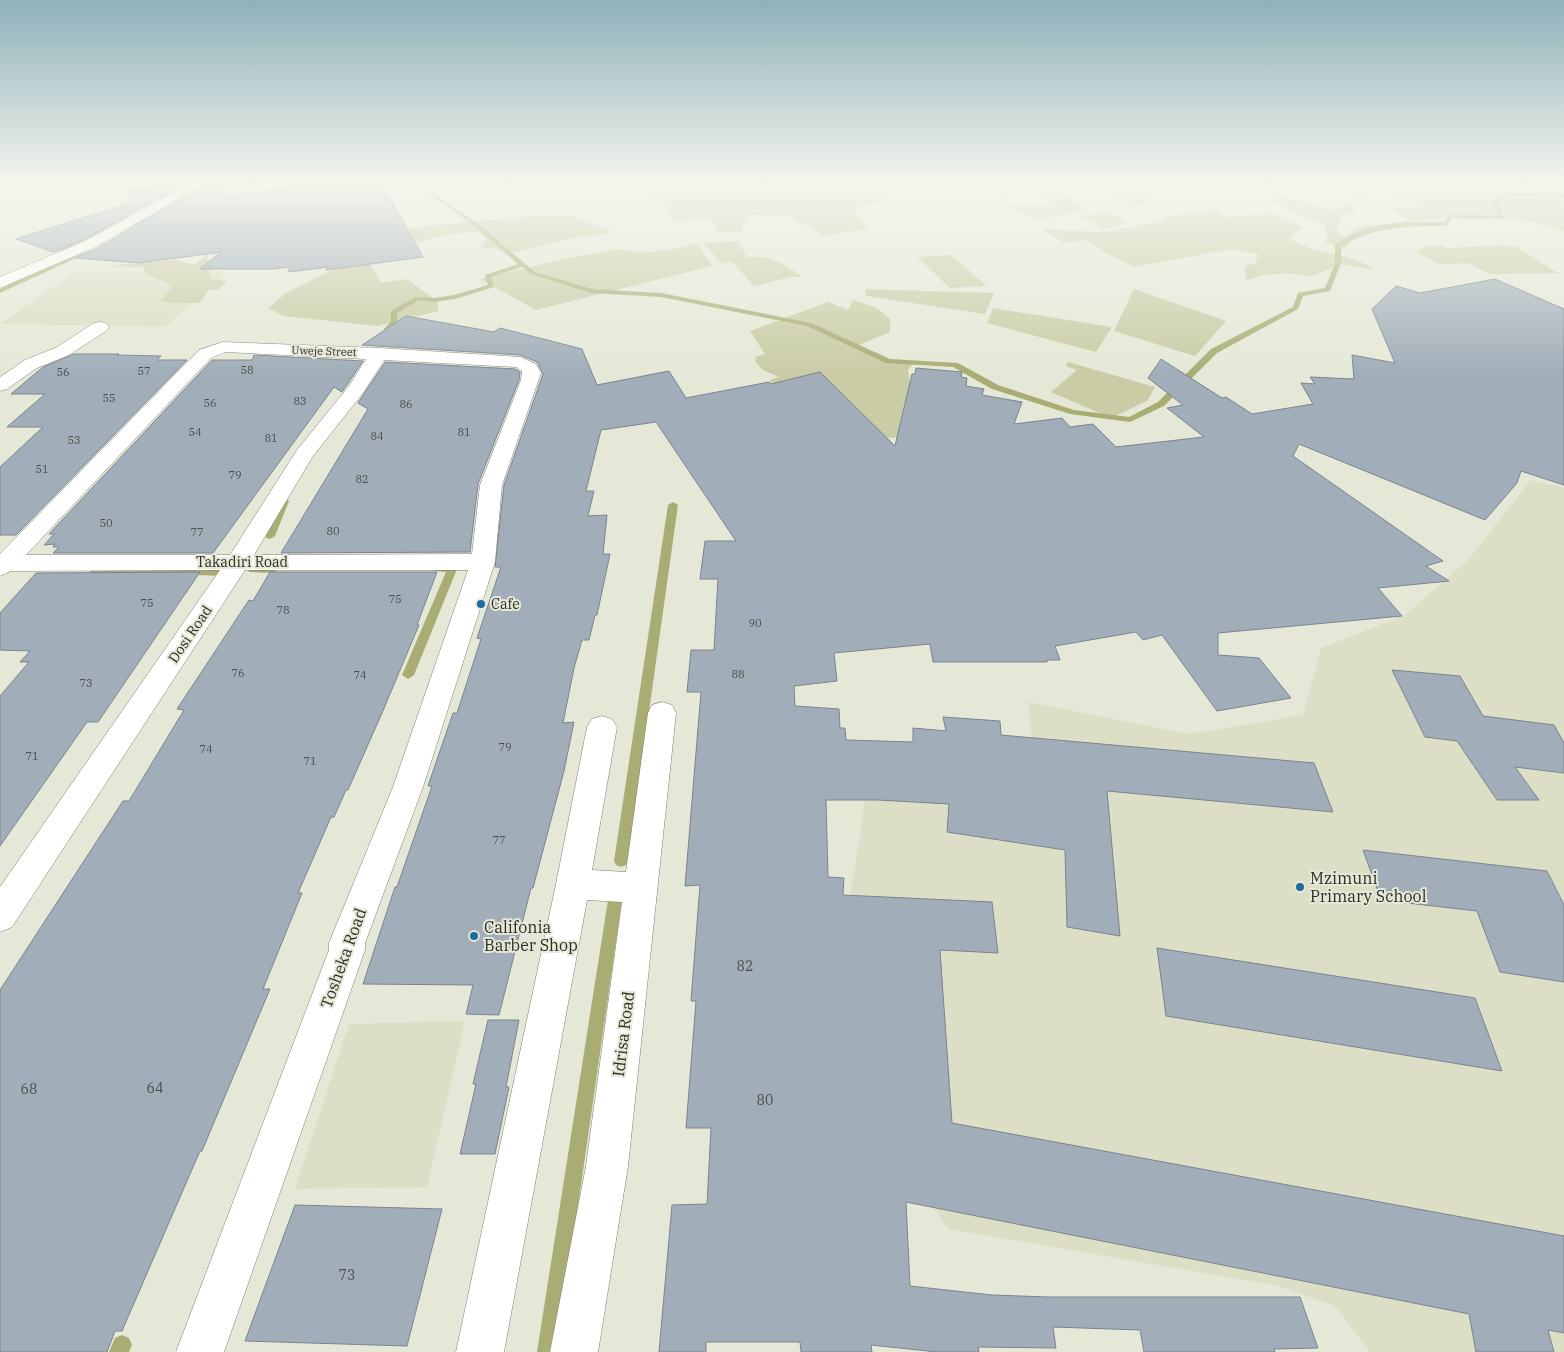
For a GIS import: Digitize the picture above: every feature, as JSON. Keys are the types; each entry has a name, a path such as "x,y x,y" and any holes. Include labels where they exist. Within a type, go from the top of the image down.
{"street":[{"path":"0,282 83,247"},
{"path":"0,385 31,364 63,351 100,327"},
{"name":"Uweje Street","path":"2,565 205,354 223,347 379,353 520,362 530,368 532,374 530,380 491,485 483,562"},
{"name":"Dosi Road","path":"0,916 238,562 304,454 356,390 379,353"},
{"name":"Takadiri Road","path":"2,565 238,562 483,562"},
{"name":"Tosheka Road","path":"200,1352 347,943 408,787 483,562"},
{"name":"Idrisa Road","path":"574,1352 607,1166 662,714"},
{"path":"480,1352 573,884 602,726"},
{"path":"573,884 641,888"}],"shaded area":[{"path":"482,247 536,247 516,252"},
{"path":"700,247 712,266 536,310 480,279 568,258 616,249 641,253"},
{"path":"707,247 742,247 747,258 763,257 776,261 803,277 790,277 754,286 732,262 722,264"},
{"path":"1097,247 1308,247 1343,256 1365,264 1374,270 1342,264 1311,276 1285,273 1265,275 1247,280 1244,268 1248,264 1255,265 1258,254 1232,249 1134,267"},
{"path":"1426,247 1517,247 1558,273 1489,274 1469,263 1439,264 1416,252"},
{"path":"208,254 210,279 227,281 219,289 209,290 199,303 160,301 172,288 168,283 146,274 143,267 106,266 176,260 194,265"},
{"path":"951,255 987,286 950,288 917,257"},
{"path":"367,263 372,267 381,283 407,279 438,302 438,311 377,326 284,316 268,308 286,293 342,265"},
{"path":"76,271 227,272 165,327 0,324"},
{"path":"866,289 994,293 985,314 866,296"},
{"path":"1134,289 1226,321 1195,356 1114,331"},
{"path":"853,300 877,308 890,319 890,332 856,346 887,361 909,363 912,365 908,370 910,383 902,437 865,439 789,404 769,380 779,377 763,370 755,361 756,357 765,354 750,331 828,302 848,310"},
{"path":"993,308 1112,327 1096,352 987,323"},
{"path":"1068,362 1155,387 1147,401 1111,418 1051,392 1077,370 1066,366"},
{"path":"1531,480 1564,488 1564,1352 1370,1352 1335,1306 1274,1285 948,1229 907,1167 845,931 872,756 1035,766 1028,702 1189,734 1303,715 1321,648 1405,615 1468,560"},
{"path":"465,1021 427,1187 295,1189 349,1024"}],"building":[{"path":"39,247 65,247 53,252"},
{"path":"99,247 417,247 423,257 326,270 329,267 289,272 289,267 273,269 200,269 221,252 139,263 75,258"},
{"path":"1495,279 1564,309 1564,485 1521,471 1517,483 1485,520 1299,444 1293,456 1443,561 1426,566 1449,581 1378,588 1402,616 1218,633 1218,655 1259,658 1291,698 1217,711 1162,635 1143,640 1136,632 1055,646 1060,660 1047,660 1047,662 933,662 930,644 834,653 837,681 794,686 795,706 839,709 840,728 845,728 846,740 913,742 913,728 946,731 943,717 1000,721 1001,735 1314,763 1333,812 1107,791 1120,936 1067,927 1065,850 947,832 949,804 878,800 826,800 828,877 844,878 843,895 992,902 998,953 940,950 952,1123 1564,1236 1564,1333 1548,1330 1554,1352 1476,1352 1469,1314 906,1202 910,1286 992,1295 1048,1297 1300,1297 1318,1348 1274,1349 1275,1352 1144,1352 1140,1330 1053,1327 1056,1348 978,1347 979,1352 937,1352 871,1345 872,1352 801,1352 800,1342 706,1342 706,1352 659,1352 672,1205 707,1204 711,1128 686,1128 696,1001 691,1001 700,885 685,886 701,692 687,692 691,650 714,650 718,579 700,579 705,541 736,541 656,422 601,430 586,491 594,491 588,516 607,515 603,554 610,554 597,615 595,615 589,640 582,640 574,668 563,723 574,722 564,771 533,888 531,888 499,1015 466,1014 473,985 363,984 395,887 397,887 432,786 428,786 453,713 457,713 481,639 477,638 501,567 495,567 504,485 543,374 537,362 520,355 362,345 406,316 494,332 500,328 582,349 597,385 669,371 686,398 769,382 771,384 820,372 895,446 912,374 915,374 916,368 962,372 961,377 967,378 966,386 984,389 982,395 1022,402 1014,424 1062,418 1070,427 1093,424 1116,447 1204,437 1167,408 1183,405 1148,378 1161,359 1222,398 1226,397 1252,414 1313,404 1301,383 1315,384 1310,377 1354,379 1352,355 1395,363 1372,309 1396,286 1420,293"},
{"path":"74,354 161,356 157,360 187,360 16,535 0,535 0,467 43,427 7,427 45,394 11,394 43,367"},
{"path":"254,355 363,361 342,392 334,387 213,553 53,553 59,547 53,547 55,544 44,545 54,534 49,534 212,360 252,360"},
{"path":"385,362 515,369 520,372 519,380 478,484 470,552 281,553 368,409 358,403"},
{"path":"200,572 98,722 87,722 0,846 0,696 29,662 20,662 30,651 0,650 0,613 36,573"},
{"path":"270,572 437,572 417,625 419,625 382,713 348,790 346,790 334,817 331,817 298,893 302,893 263,989 270,989 202,1151 200,1151 122,1331 115,1331 107,1352 0,1352 0,990 123,801 129,801 184,710 177,709 249,600 253,601"},
{"path":"1392,670 1460,676 1483,716 1554,725 1564,743 1564,773 1515,767 1539,800 1497,800 1457,741 1425,737"},
{"path":"1363,850 1547,871 1564,905 1564,982 1500,972 1477,911 1381,900"},
{"path":"1157,948 1475,998 1502,1071 1166,1016"},
{"path":"488,1020 519,1020 506,1087 509,1087 495,1154 460,1154 476,1084 473,1084"},
{"path":"295,1205 442,1209 407,1346 245,1341"}],"waterway":[{"path":"59,252 69,247"},
{"path":"0,291 70,259 91,247"},
{"path":"502,247 523,264"},
{"path":"523,264 533,273 591,291 661,295 809,324 889,361 955,365 995,387 1073,412 1130,420 1161,404 1214,351 1296,308 1300,294 1328,290 1338,263 1338,247"},
{"path":"394,340 388,329 394,321 393,312 418,298 434,300 455,297 492,286 487,276 523,264"},
{"path":"270,536 284,501"},
{"path":"621,861 673,505"},
{"path":"408,675 452,569 439,569"},
{"path":"94,570 230,573"},
{"path":"253,570 273,570"},
{"path":"547,1352 615,900"},
{"path":"119,1352 122,1345"}],"place":[{"name":"Cafe","path":"481,604"},
{"name":"Mzimuni Primary School","path":"1300,887"},
{"name":"Califonia Barber Shop","path":"474,936"}]}
